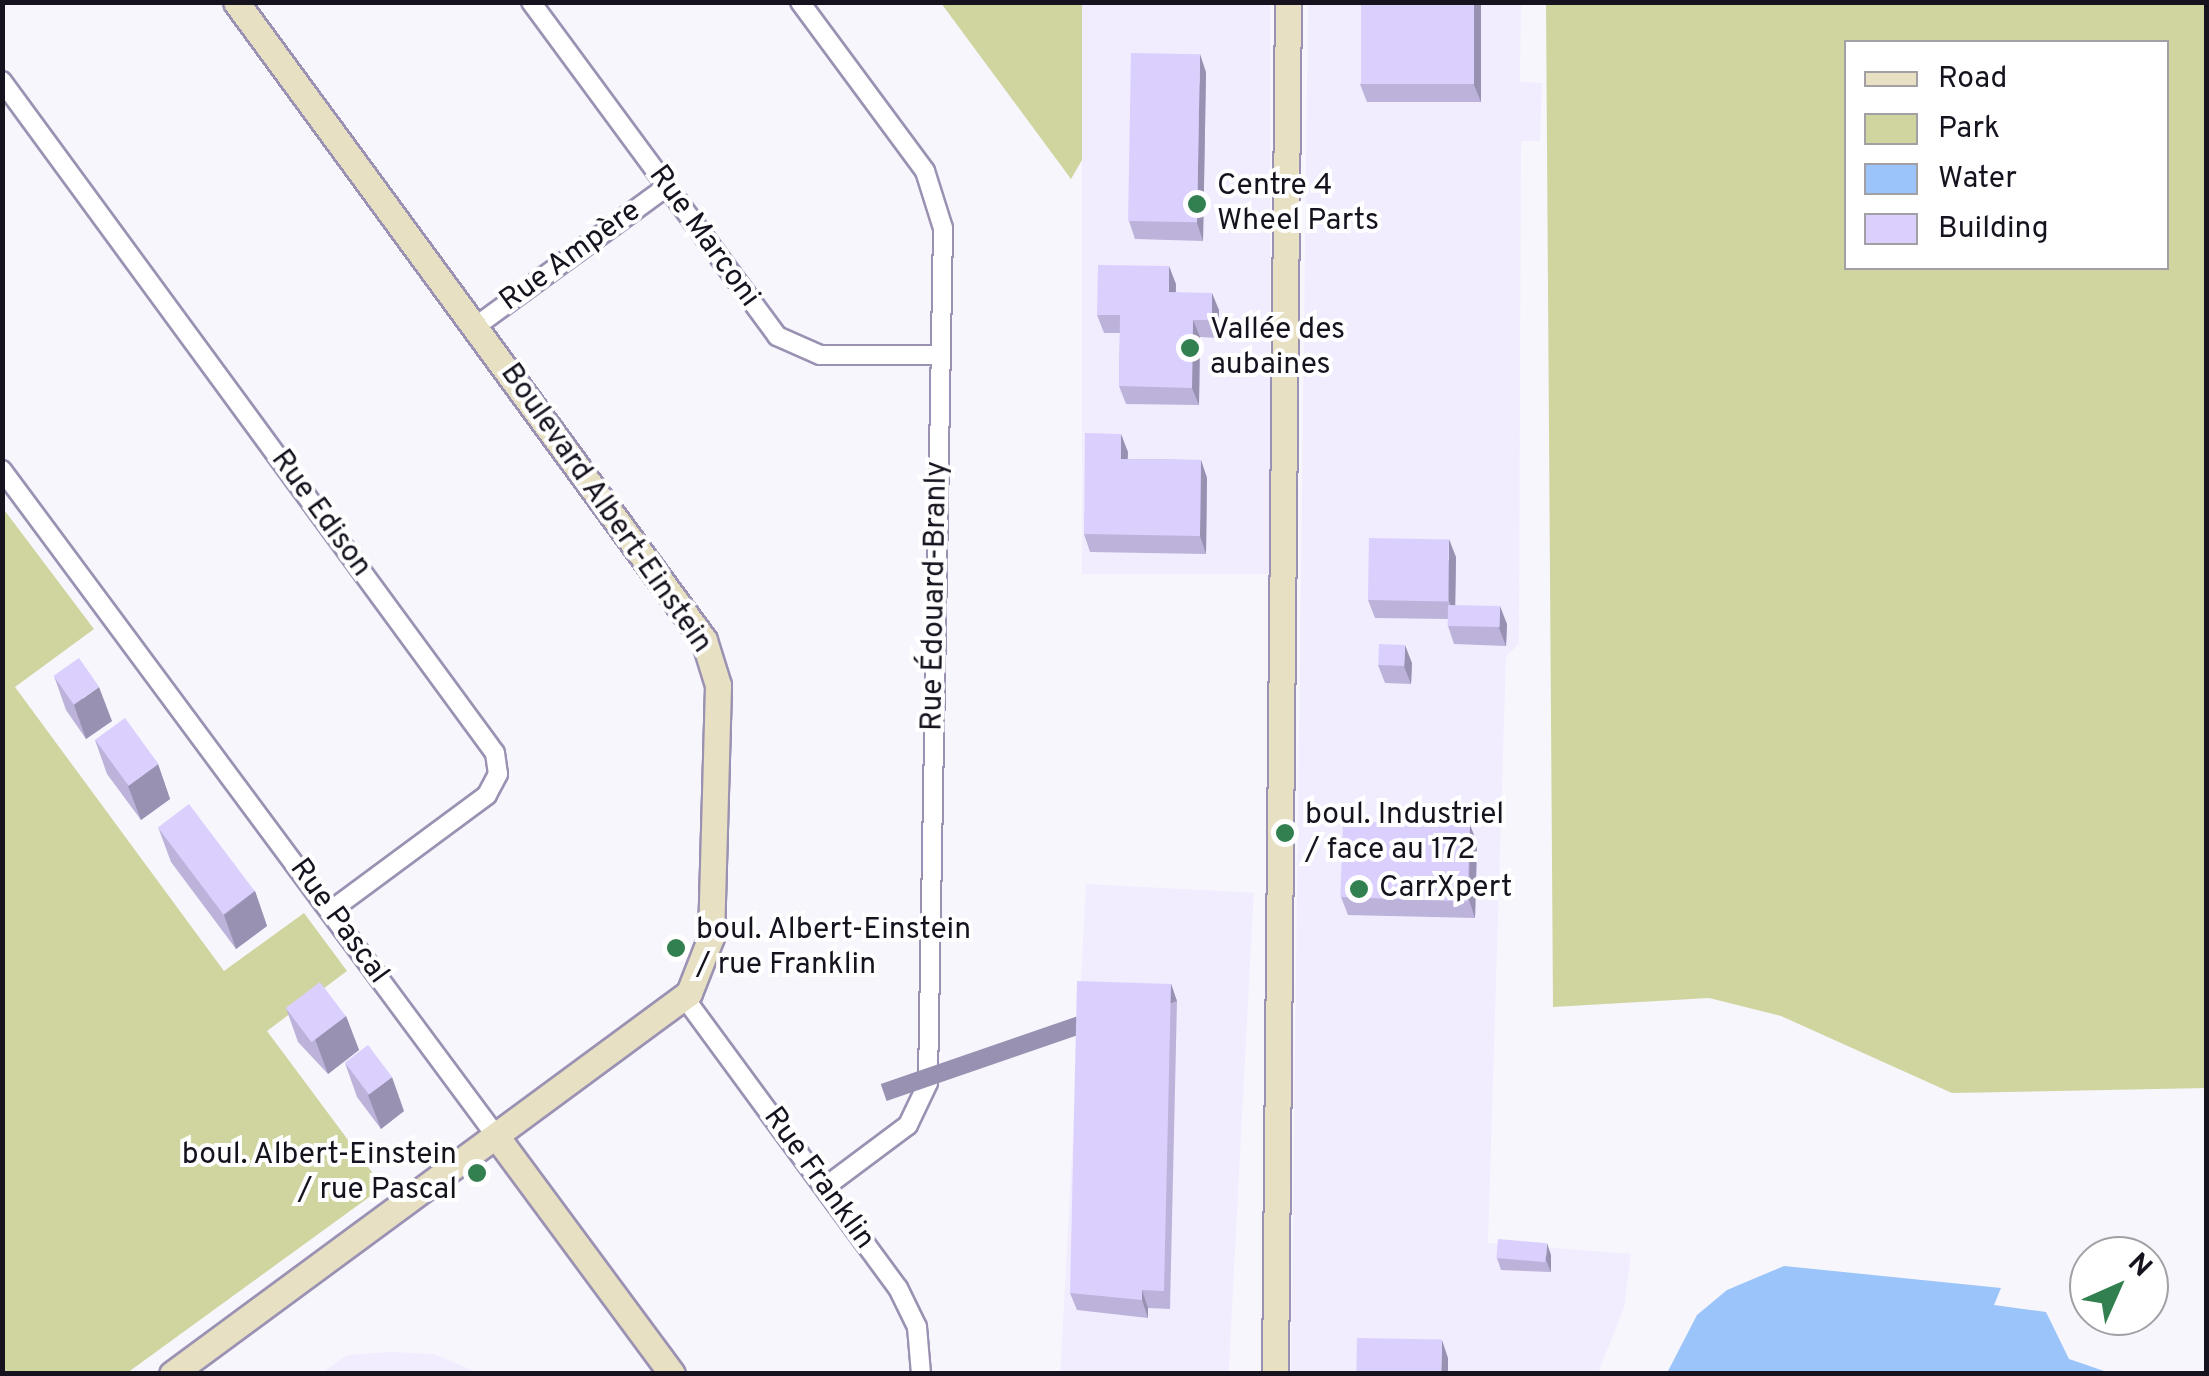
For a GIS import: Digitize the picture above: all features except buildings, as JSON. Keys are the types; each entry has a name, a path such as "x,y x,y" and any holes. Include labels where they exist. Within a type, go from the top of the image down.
{"street":[{"name":"Boulevard Albert-Einstein","path":"172,1374 684,997 701,979 711,937 713,661 475,326 236,2"},
{"name":"Rue Marconi","path":"530,2 666,187 791,346 940,355"},
{"name":"Rue Édouard-Branly","path":"800,2 936,192 940,355 928,1082 908,1125 824,1187"},
{"path":"1275,1374 1288,2"},
{"name":"Rue Edison","path":"2,80 498,759 487,795 330,911"},
{"name":"Rue Ampère","path":"475,326 666,187"},
{"name":"Rue Pascal","path":"2,470 672,1374"},
{"name":"Rue Franklin","path":"684,997 906,1300 921,1374"}],"shaded area":[{"path":"1082,3 1270,3 1270,574 1082,574"},
{"path":"1308,3 1521,3 1520,82 1542,83 1540,141 1521,141 1519,644 1506,656 1488,1243 1631,1254 1624,1308 1598,1373 1291,1374"},
{"path":"1086,884 1254,893 1229,1374 1060,1373"},
{"path":"434,1354 479,1373 322,1373 347,1355"}],"green space":[{"path":"941,3 1082,3 1082,160 1071,179"},
{"path":"1546,3 2206,3 2206,1088 1952,1093 1781,1016 1709,998 1553,1007"},
{"path":"2,507 94,629 15,687 224,971 304,913 347,971 267,1031 383,1187 127,1373 3,1373"}],"water":[{"path":"1784,1266 2001,1288 1994,1305 2046,1312 2069,1359 2110,1373 1667,1373 1697,1315 1727,1290"}],"place":[{"name":"Centre 4 Wheel Parts","path":"1197,204"},
{"name":"Vallée des aubaines","path":"1190,348"},
{"name":"boul. Industriel / face au 172","path":"1285,833"},
{"name":"CarrXpert","path":"1359,889"},
{"name":"boul. Albert-Einstein / rue Franklin","path":"676,948"},
{"name":"boul. Albert-Einstein / rue Pascal","path":"477,1173"}]}
